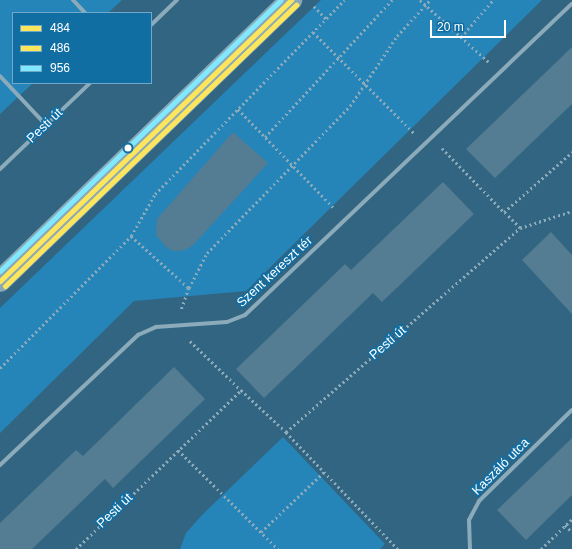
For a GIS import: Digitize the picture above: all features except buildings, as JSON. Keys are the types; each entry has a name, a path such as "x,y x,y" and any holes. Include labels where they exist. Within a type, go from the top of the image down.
{"main road":[{"path":"0,281 291,0"}],"street":[{"path":"72,0 84,12"},
{"path":"152,24 177,0"},
{"path":"432,138 572,4"},
{"path":"0,76 46,125"},
{"name":"Pesti út","path":"0,170 89,84"},
{"name":"Szent kereszt tér","path":"0,465 138,335 156,327 175,327 227,322 245,315 432,138"},
{"name":"Kaszáló utca","path":"470,549 469,520 479,500 572,410"}],"path":[{"path":"0,368 132,236 155,194 344,0"},
{"path":"265,137 392,0"},
{"path":"420,0 500,72"},
{"path":"398,549 286,432 175,327 190,288 207,253 350,106 397,36 430,0"},
{"path":"461,37 492,0"},
{"path":"312,5 326,19"},
{"path":"313,32 425,144"},
{"path":"238,109 345,220"},
{"path":"432,138 520,228 572,210"},
{"path":"504,212 572,152"},
{"name":"Pesti út","path":"286,432 520,228"},
{"path":"132,236 190,288"},
{"name":"Pesti út","path":"76,549 241,390"},
{"path":"178,450 278,549"},
{"path":"261,532 324,472"},
{"path":"541,549 572,519"},
{"path":"565,525 572,532"}],"shaded area":[{"path":"0,0 122,0 109,12 12,12 12,84 32,84 0,114"},
{"path":"321,0 542,0 246,291 134,301 0,433 0,308"},
{"path":"283,437 385,544 380,549 180,549 186,533 202,515"}],"transit line":[{"name":"956","path":"0,271 281,0"},
{"name":"484","path":"0,281 291,0"},
{"name":"486","path":"5,286 296,5"}]}
